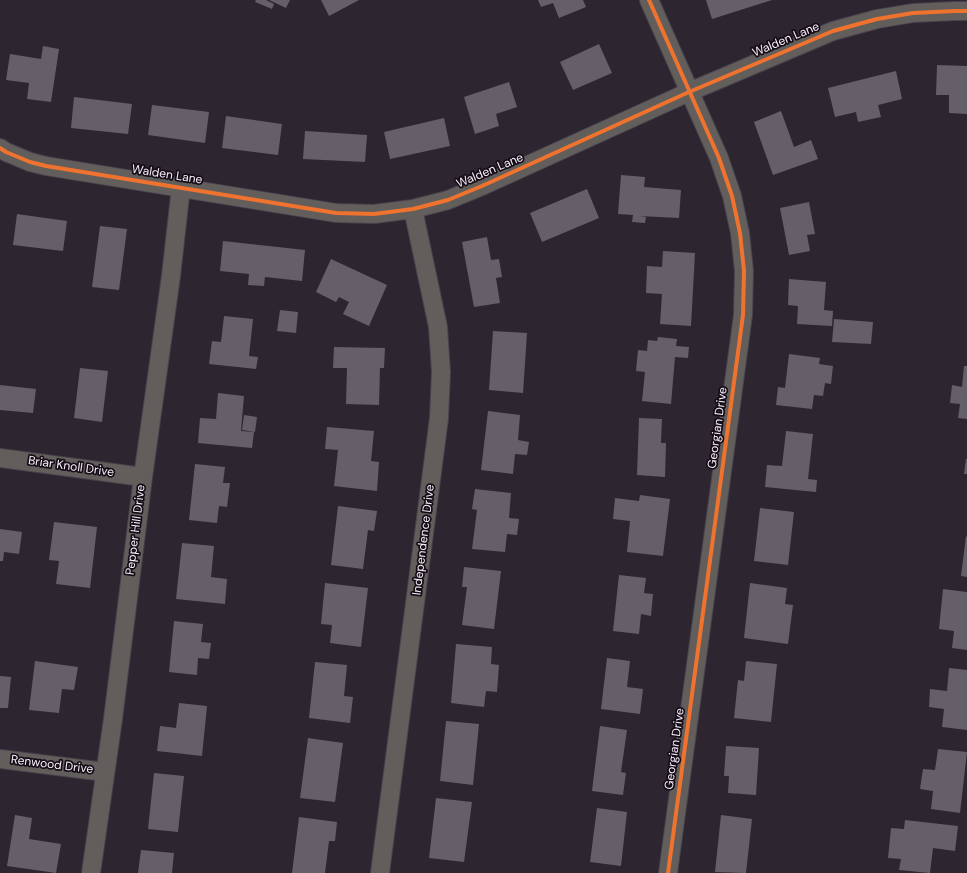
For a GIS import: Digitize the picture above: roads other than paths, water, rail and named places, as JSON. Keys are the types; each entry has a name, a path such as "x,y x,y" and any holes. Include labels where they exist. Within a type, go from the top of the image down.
{"street":[{"name":"Georgian Drive","path":"649,0 719,158 732,196 740,233 744,271 743,308 668,873"},
{"name":"Walden Lane","path":"0,148 30,162 46,166 336,213 374,214 413,209 448,200 482,186 689,92 833,32 877,19 914,13 967,11"},
{"name":"Pepper Hill Drive","path":"91,873 113,719 143,477 171,276 181,187"},
{"name":"Independence Drive","path":"380,873 440,410 441,372 438,327 413,209"},
{"name":"Briar Knoll Drive","path":"0,458 143,477"},
{"name":"Renwood Drive","path":"0,759 105,772"}]}
